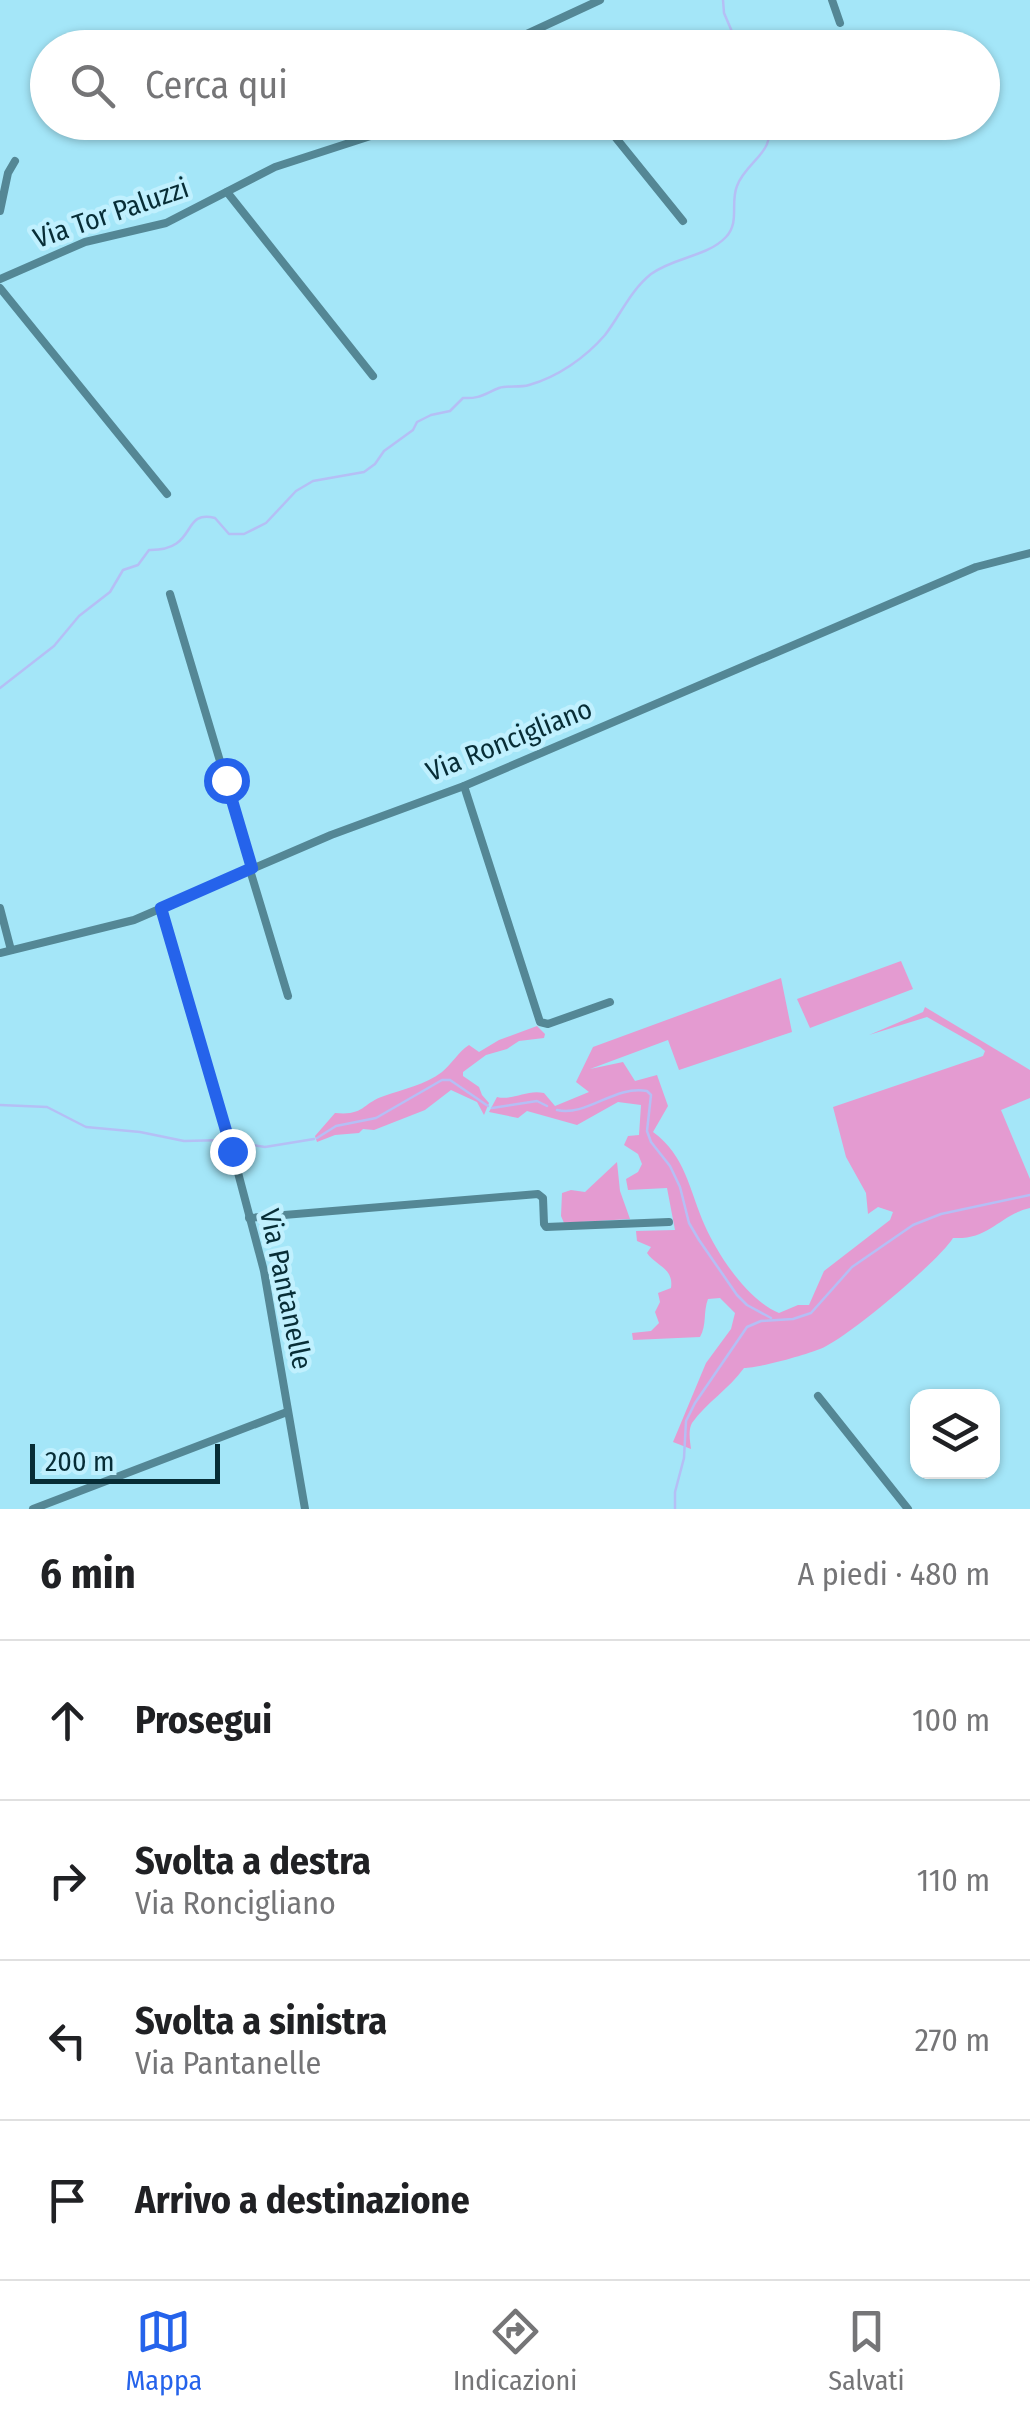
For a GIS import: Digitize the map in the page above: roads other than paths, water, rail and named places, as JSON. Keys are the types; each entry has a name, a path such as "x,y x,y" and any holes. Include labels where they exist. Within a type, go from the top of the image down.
{"street":[{"path":"535,30 600,0"},
{"path":"832,0 840,22"},
{"name":"Via Tor Paluzzi","path":"0,279 85,242 173,221 283,163 358,140"},
{"path":"618,140 683,221"},
{"path":"0,211 8,173 15,161"},
{"path":"227,192 372,376"},
{"path":"0,288 167,494"},
{"name":"Via Roncigliano","path":"0,953 120,924 397,808 464,786 976,567 1030,552"},
{"path":"170,594 288,996"},
{"path":"464,786 540,1022 548,1024 610,1002"},
{"path":"0,908 11,950"},
{"name":"Via Pantanelle","path":"161,908 228,1134 271,1304 286,1412 306,1509"},
{"path":"249,1218 538,1194 546,1227 669,1222"},
{"path":"818,1396 908,1509"},
{"path":"33,1509 286,1412"}],"waterway":[{"path":"723,0 731,30"},
{"path":"0,688 54,646 79,616 110,592 123,570 138,565 149,550 175,544 197,519 215,518 229,534 244,534 266,523 296,491 313,481 364,472 413,430 417,422 450,411 463,398 540,381 580,358 605,335 631,295 651,274 710,249 726,237 733,225 737,186 768,140"},
{"path":"317,1138 336,1126 376,1118 442,1080 450,1080 488,1106"},
{"path":"557,1110 579,1109 623,1092 647,1091 651,1095 647,1131 680,1187 689,1223 737,1295 771,1318"},
{"path":"492,1108 537,1101 547,1106"},
{"path":"0,1105 47,1107 86,1127 184,1141 225,1140"},
{"path":"235,1142 265,1147 314,1139"},
{"path":"675,1509 686,1421 747,1327 811,1313 852,1267 913,1225 941,1214 1030,1195"}]}
